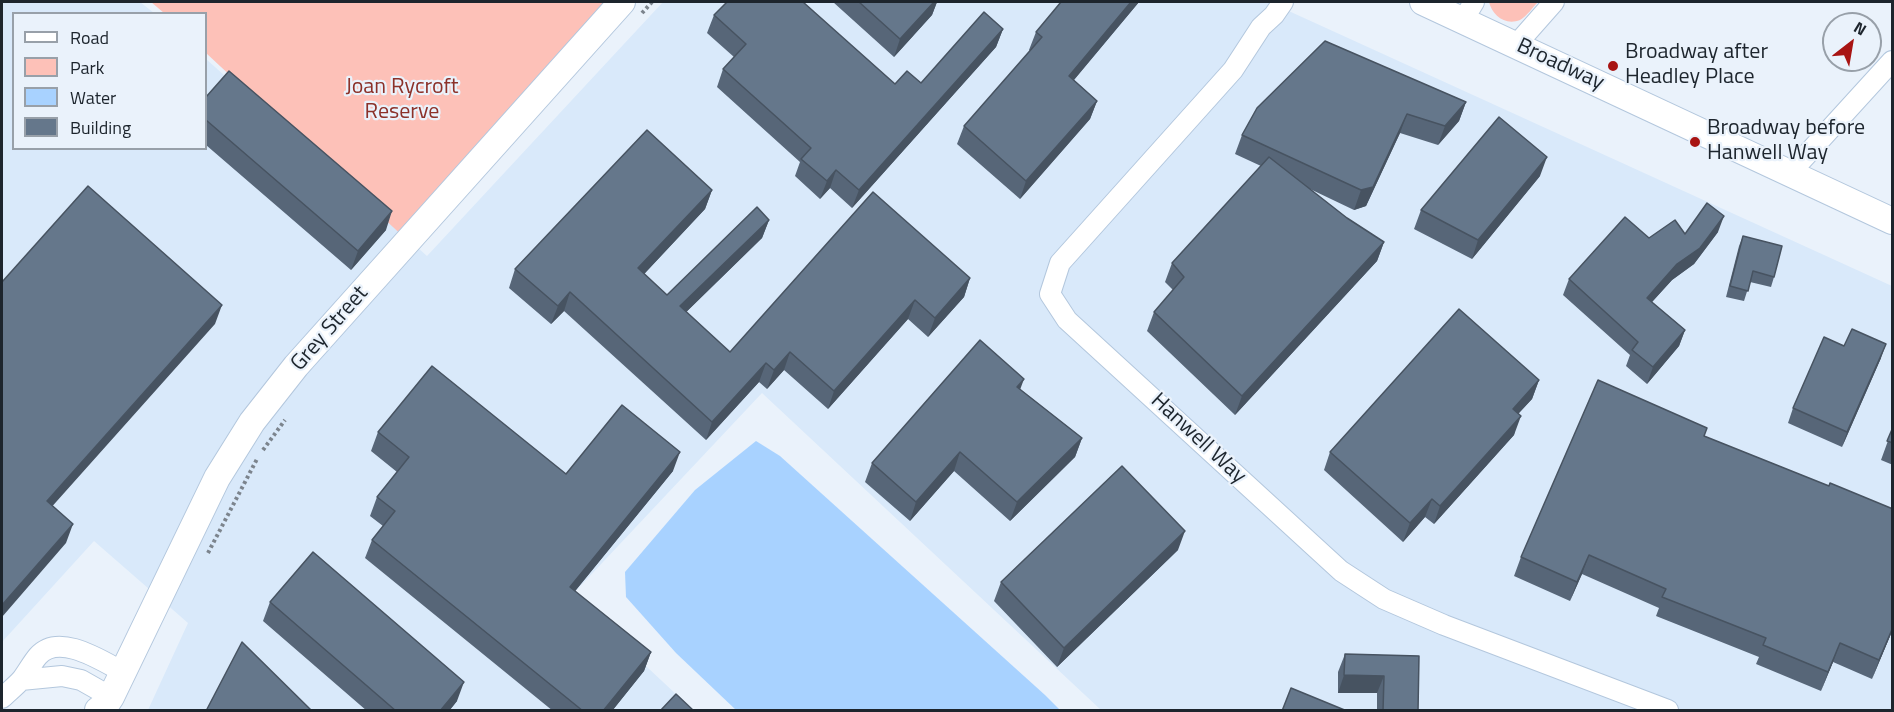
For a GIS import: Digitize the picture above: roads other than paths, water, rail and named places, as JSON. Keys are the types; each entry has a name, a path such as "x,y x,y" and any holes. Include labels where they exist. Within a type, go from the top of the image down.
{"street":[{"name":"Hanwell Way","path":"1261,27 1268,2"},
{"name":"Hanwell Way","path":"1283,2 1274,15 1261,27 1233,70 1060,263 1050,294 1067,320 1341,571 1384,598 1444,625 1668,711"},
{"name":"Broadway","path":"1423,2 1468,11 1516,45 1893,221"},
{"path":"1516,45 1554,2"},
{"name":"Grey Street","path":"106,705 218,478 252,422 296,366 630,10"},
{"path":"1790,173 1893,61"},
{"path":"2,698 21,680 40,654 52,648 69,647 123,672"},
{"path":"21,680 62,676 81,680 106,705"}],"water":[{"path":"756,441 780,456 1060,710 736,710 676,653 626,597 625,572 695,490"}],"place":[{"name":"Broadway after Headley Place","path":"1613,66"},
{"name":"Broadway before Hanwell Way","path":"1695,142"}],"park label":[{"name":"Joan Rycroft Reserve","path":"402,100"}]}
